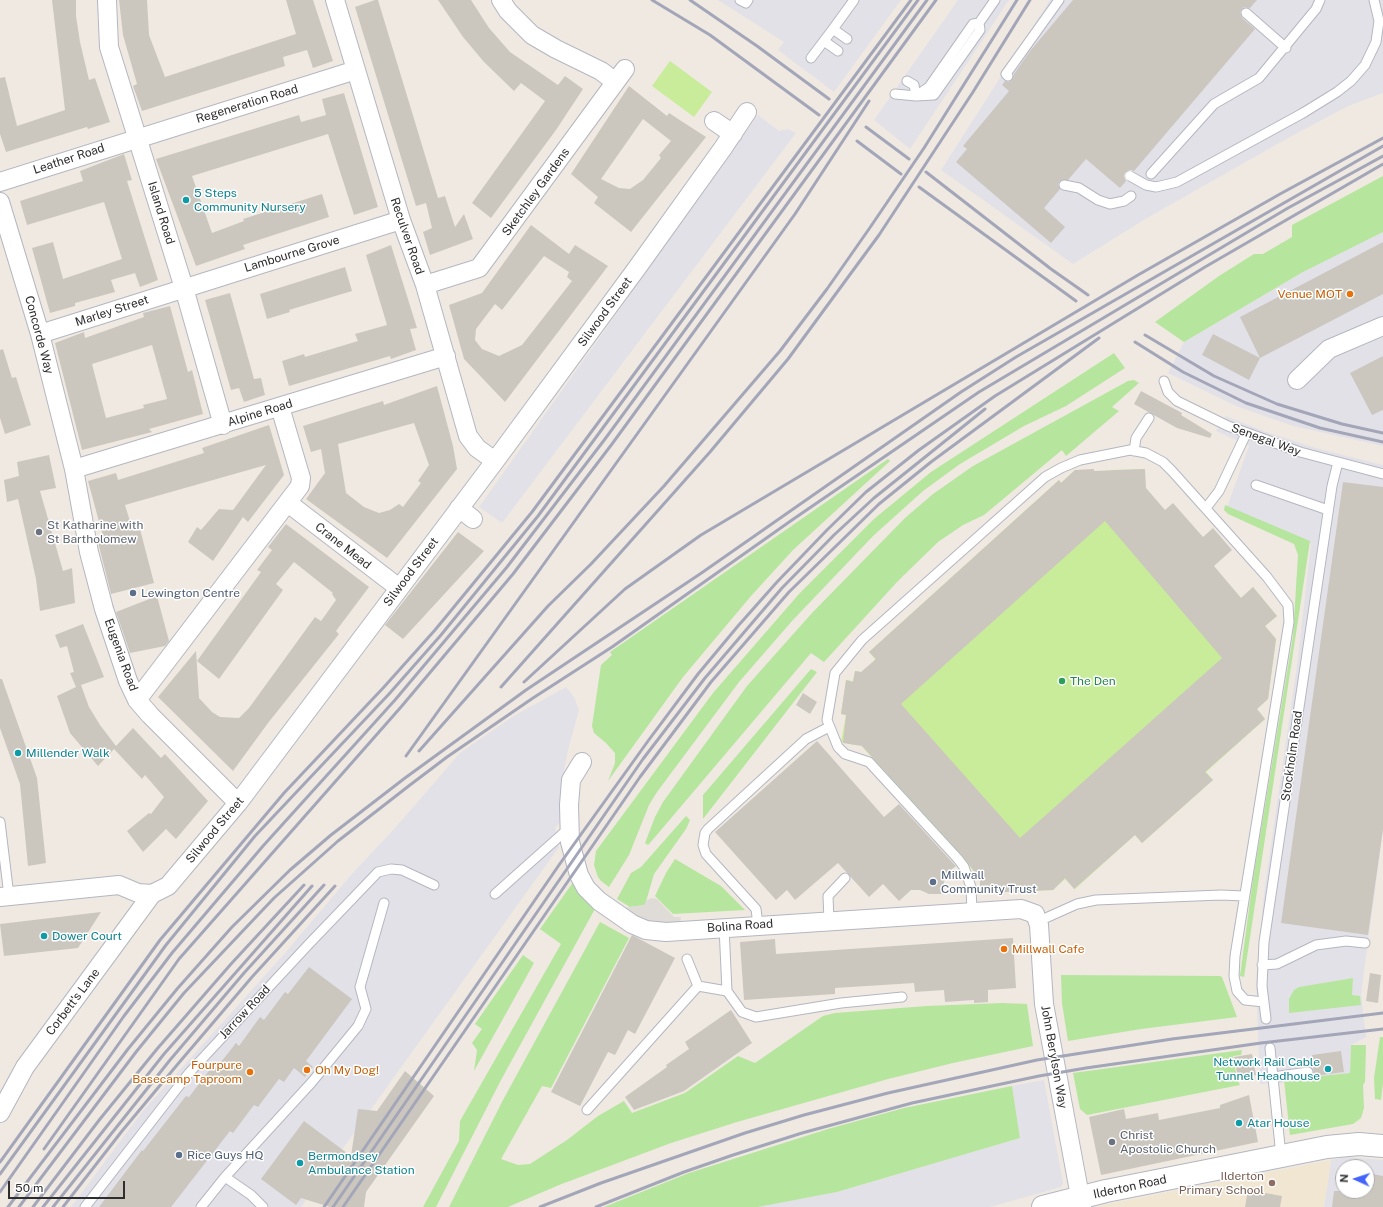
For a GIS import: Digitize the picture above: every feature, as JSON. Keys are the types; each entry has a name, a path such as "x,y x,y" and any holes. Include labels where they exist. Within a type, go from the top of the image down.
{"street":[{"name":"Island Road","path":"107,0 109,47 184,288 223,425"},
{"name":"Reculver Road","path":"334,0 401,220 425,285 468,436 477,448 495,461"},
{"name":"Sketchley Gardens","path":"425,285 479,268 543,183 620,75 601,70 556,49 532,35 508,11 501,0"},
{"name":"Regeneration Road","path":"138,137 356,70"},
{"name":"Silwood Street","path":"152,894 168,886 238,804 399,588 466,514 495,461 637,268 733,134 747,112"},
{"path":"714,121 733,134"},
{"name":"Leather Road","path":"0,182 138,137"},
{"name":"Concorde Way","path":"0,202 40,334 74,469"},
{"name":"Lambourne Grove","path":"184,288 401,220"},
{"name":"Marley Street","path":"40,334 184,288"},
{"path":"1297,380 1329,349 1383,326"},
{"name":"Alpine Road","path":"74,469 223,425 446,356"},
{"path":"137,700 300,486 301,478 280,407"},
{"name":"Eugenia Road","path":"74,469 89,552 104,609 128,681 137,700 150,716 238,804"},
{"name":"Crane Mead","path":"288,503 399,588"},
{"name":"Bolina Road","path":"582,762 571,780 569,828 571,848 582,882 595,898 622,918 646,930 657,932 1026,909 1032,912 1038,919"},
{"path":"4,897 119,885 138,893 152,894"},
{"name":"Corbett's Lane","path":"0,1113 25,1068 152,894"},
{"name":"John Berylson Way","path":"1038,919 1044,1004 1081,1202"},
{"name":"Ilderton Road","path":"1043,1207 1081,1202 1281,1156 1348,1145 1383,1146"}],"lane":[{"path":"740,0 746,3 748,0"},
{"path":"811,58 854,0"},
{"path":"895,94 916,96 929,87 973,24 979,23 995,0"},
{"path":"1008,76 1006,74 1060,0"},
{"path":"1151,174 1214,104 1259,78 1286,48 1316,9 1320,0"},
{"path":"1130,176 1146,185 1156,187 1177,182 1337,92 1351,81 1365,65 1376,42 1379,21 1374,0"},
{"path":"1246,13 1286,48"},
{"path":"833,28 847,39"},
{"path":"824,40 838,51"},
{"path":"907,81 914,85 916,96"},
{"path":"1064,185 1079,188 1098,200 1110,204 1118,203 1131,196"},
{"name":"Senegal Way","path":"1164,381 1168,392 1177,401 1246,434 1300,452 1383,474"},
{"path":"1134,450 1136,438 1148,418"},
{"path":"1206,508 1219,492 1246,434"},
{"path":"972,912 971,887 964,868 958,859 869,762 841,751 830,727 828,715 833,679 838,668 862,640 1038,483 1053,472 1080,460 1121,451 1134,450 1146,453 1163,462 1206,508 1284,597 1288,605 1289,613 1235,956 1235,984 1237,991 1245,1000 1264,1002"},
{"name":"Stockholm Road","path":"1266,1018 1262,964 1264,942 1328,510 1338,462"},
{"path":"1256,485 1328,510"},
{"path":"758,925 756,909 706,854 703,845 705,834 708,829 806,739 830,727"},
{"path":"0,822 4,897"},
{"path":"496,894 569,828"},
{"name":"Jarrow Road","path":"85,1207 189,1073 378,872 391,869 402,870 434,885"},
{"path":"829,921 828,896 845,878"},
{"path":"1038,919 1067,907 1096,900 1221,895 1244,896"},
{"path":"201,1207 225,1177 312,1082 358,1026 366,1009 360,987 384,903"},
{"path":"724,927 727,991 742,1012 756,1017 841,1003 902,997"},
{"path":"1262,964 1276,964 1316,945 1346,941 1365,943"},
{"path":"687,959 698,986"},
{"path":"698,986 727,991"},
{"path":"587,1110 698,986"},
{"path":"1270,1048 1281,1156"},
{"path":"1273,1077 1308,1072"},
{"path":"225,1177 251,1195 263,1207"}],"shaded area":[{"path":"718,0 901,0 834,92 778,50 784,42"},
{"path":"958,0 1009,0 910,149 874,120"},
{"path":"1050,0 1383,0 1383,93 1348,106 1288,138 1147,218 1073,264 941,170"},
{"path":"758,115 779,131 788,129 796,133 502,523 479,507"},
{"path":"1383,232 1383,446 1293,426 1236,406 1168,373 1184,342 1303,272"},
{"path":"1226,416 1266,432 1319,449 1383,465 1383,831 1361,994 1366,1037 1351,1045 1350,1073 1283,1083 1260,1084 1256,982 1264,893 1297,666 1311,544 1227,507 1249,446 1216,431"},
{"path":"566,687 574,697 579,710 567,754 562,782 564,820 555,827 559,847 301,1207 71,1207 142,1112 285,953 351,875 395,828 460,753 512,717"},
{"path":"651,898 657,899 674,917 681,917 680,925 652,925 623,908 644,905 646,901"},
{"path":"1044,1080 1063,1183 1061,1187 990,1207 758,1207 837,1192 1020,1138 1012,1086"},
{"path":"1347,1157 1371,1159 1336,1159"},
{"path":"1335,1159 1335,1199 1375,1199 1375,1159 1383,1160 1383,1207 1324,1207 1331,1160"},
{"name":"Ilderton Primary School","path":"1331,1160 1324,1207 1099,1206"}],"green space":[{"path":"670,61 712,92 694,117 652,86"},
{"path":"1383,176 1383,232 1303,272 1184,342 1155,322 1219,276 1254,254 1263,254 1292,237 1292,225"},
{"path":"1114,353 1125,368 1066,406 1024,426 960,464 923,491 873,536 792,621 739,682 657,792 649,805 629,855 609,887 601,881 594,865 596,851 713,693 799,594 874,519 931,472"},
{"path":"1134,380 1139,383 1112,407 1119,411 1066,456 1062,450 984,515 963,525 938,542 897,582 824,662 811,653 650,843 648,845 645,843 655,817 663,802 747,686 812,613 905,518 933,494 973,466 1128,381"},
{"path":"888,459 890,461 793,550 751,596 683,677 608,781 615,763 615,753 594,733 592,726 601,665 612,655 610,652"},
{"name":"The Den","path":"1145,469 1145,480 1142,484 1241,598 1253,587 1277,616 1265,626 1276,639 1268,699 1257,709 1265,719 1206,772 1213,780 1142,843 1135,835 1075,889 1065,879 1053,890 980,893 980,878 858,742 854,745 841,742 846,715 841,714 846,680 853,681 855,671 867,673 875,659 869,652 1059,480 1061,483 1075,470 1094,483 1111,470"},
{"path":"1225,505 1310,541 1244,977 1240,976 1253,879 1293,636 1298,555 1294,544 1228,514 1224,510"},
{"path":"811,669 817,672 703,819 703,795"},
{"path":"686,816 690,820 686,829 654,874 645,905 630,907 617,899 631,873 641,867"},
{"path":"675,859 721,886 745,910 673,914 655,896 666,873"},
{"path":"574,881 596,907 501,1080 436,1207 423,1207 459,1141 460,1121 561,944 540,929"},
{"path":"600,922 629,938 551,1088 542,1086 501,1159 518,1165 530,1164 567,1140 598,1116 624,1101 632,1113 685,1093 738,1056 755,1063 823,1016 835,1013 927,1006 1002,1003 1027,1004 1033,1046 888,1079 737,1122 671,1143 559,1185 508,1207 449,1207 503,1100"},
{"path":"523,955 534,963 474,1071 477,1050 472,1043 482,1029 475,1024"},
{"path":"1061,975 1220,976 1222,977 1237,1017 1141,1029 1068,1041 1062,1003"},
{"path":"1353,978 1352,995 1360,996 1361,1005 1289,1013 1289,999 1294,990 1299,987"},
{"path":"1380,1037 1383,1037 1383,1083 1381,1100 1375,1099 1374,1078"},
{"path":"1351,1045 1366,1045 1365,1082 1363,1085 1364,1108 1361,1118 1353,1124 1290,1135 1284,1080 1350,1073"},
{"path":"1242,1050 1241,1055 1233,1056 1237,1079 1240,1085 1087,1115 1080,1109 1073,1073"},
{"path":"1012,1086 1020,1138 837,1192 758,1207 604,1207 689,1173 828,1129 904,1108"}],"building":[{"path":"52,0 76,0 76,16 80,42 89,80 95,78 110,122 88,129 87,127 6,152 0,134 0,78 5,77 17,126 65,110"},
{"path":"119,0 147,0 149,35 165,77 296,34 286,0 313,0 333,61 313,68 307,50 283,57 285,66 142,111 133,86 137,84 123,35"},
{"path":"378,0 438,198 445,196 455,227 464,214 473,239 430,255 423,232 432,228 426,203 416,206 355,7"},
{"path":"438,0 471,0 489,28 510,52 558,85 565,76 583,89 556,130 491,218 472,203 545,101 521,83 514,91 484,62 463,37"},
{"path":"1073,0 1257,0 1250,8 1244,7 1240,12 1242,18 1255,29 1134,171 1130,170 1125,173 1124,176 1126,181 1120,188 1086,159 1068,180 1060,181 1058,184 1060,189 1044,208 1065,227 1051,243 956,162 967,149 963,146 1009,91 1002,85 1005,81 1009,82 1012,80 1014,74 1030,51"},
{"path":"629,86 667,116 669,113 706,137 631,232 594,203 598,197 571,174","holes":["643,119 671,141 659,155 661,158 643,180 630,189 619,188 601,179"]},
{"path":"344,93 378,207 354,215 328,134 192,176 212,233 244,221 243,219 322,194 329,217 243,245 245,249 196,266 156,159 299,115 301,122 326,115 322,99"},
{"path":"124,154 132,180 127,181 158,280 140,287 135,273 111,280 115,292 75,303 75,306 50,313 32,248 53,242 63,279 122,259 104,202 27,225 20,201 83,181 80,171"},
{"path":"531,225 569,254 575,245 608,266 505,402 464,359 449,305 482,293","holes":["544,256 569,272 567,277 572,281 522,345 499,356 482,349 475,340 476,329 495,304 502,310"]},
{"path":"1383,242 1383,294 1260,358 1240,317"},
{"path":"391,245 417,328 410,329 416,350 391,359 390,356 289,386 282,361 304,354 305,357 358,341 355,334 387,325 366,255"},
{"path":"345,267 352,291 289,310 290,312 267,319 260,294"},
{"path":"230,293 254,379 261,378 265,395 244,402 239,388 231,390 205,300"},
{"path":"170,306 188,372 192,370 203,414 149,429 152,432 82,450 55,343 84,332 85,338 144,317 143,313","holes":["152,345 167,399 143,405 144,408 106,418 92,364"]},
{"path":"1213,334 1260,358 1249,380 1202,355"},
{"path":"3,349 12,378 16,377 31,425 5,434 0,418 0,350"},
{"path":"1383,356 1383,410 1372,415 1350,373"},
{"path":"437,386 453,446 457,469 387,558 306,499 325,473 321,449 311,452 303,426 383,401 384,405","holes":["414,423 429,465 418,481 421,483 403,507 399,504 390,510 379,513 364,507 346,493 338,444"]},
{"path":"1141,391 1182,413 1181,415 1212,434 1210,438 1177,428 1134,404"},
{"path":"269,425 284,475 248,522 243,517 213,561 188,542 197,527 201,530 219,509 233,510 266,465 125,505 133,531 140,529 154,583 111,594 98,542 104,540 88,481 116,473 118,480 204,453 202,448"},
{"path":"49,455 56,488 40,491 63,571 72,568 75,603 40,611 36,579 18,499 7,502 4,480 19,476 17,462"},
{"path":"1094,469 1094,471 1145,469 1146,488 1165,510 1173,503 1203,537 1213,528 1232,550 1214,566 1241,598 1253,587 1277,616 1265,626 1276,639 1268,699 1257,709 1265,719 1205,772 1213,780 1142,843 1135,835 1074,889 1065,878 1053,890 980,893 980,879 962,855 862,746 843,743 846,715 841,714 846,680 853,682 855,671 861,672 876,659 869,652 1059,480 1061,483 1075,470","holes":["1105,521 1222,658 1020,838 901,704"]},
{"path":"1343,482 1383,487 1383,829 1368,935 1281,923"},
{"path":"286,524 369,587 336,631 339,634 268,723 233,771 158,697 196,651 199,698 212,712 220,717 239,718 249,708 315,617 321,621 336,600 332,594 333,593 294,562 276,584 283,590 219,679 197,661 261,572 257,570 272,550 268,547"},
{"path":"458,532 484,551 403,639 385,625"},
{"path":"157,596 169,641 165,646 130,653 116,612"},
{"path":"83,624 104,677 81,685 89,707 100,725 116,746 133,728 161,758 165,754 208,801 176,839 166,829 143,852 127,831 149,813 151,814 164,797 145,775 142,779 114,749 98,766 70,733 57,696 76,687 70,673 74,672 67,646 60,648 55,635"},
{"name":"Millender Walk","path":"0,679 2,679 37,778 46,863 28,866 20,784 0,728"},
{"path":"803,693 817,702 810,714 796,705"},
{"path":"817,741 884,817 899,804 956,866 946,874 941,894 929,894 920,890 911,890 899,901 883,884 869,897 838,863 795,900 787,890 776,900 715,832"},
{"name":"Dower Court","path":"101,912 78,948 4,956 0,924"},
{"path":"632,935 675,958 635,1034 628,1030 615,1055 608,1052 580,1106 551,1092"},
{"path":"1013,938 1016,988 988,990 988,1002 974,1003 974,1000 945,1002 944,990 915,992 914,983 835,988 835,994 744,1000 740,942 775,939 776,954"},
{"path":"309,967 352,999 306,1061 313,1067 305,1077 294,1068 284,1082 279,1079 258,1107 254,1105 233,1133 230,1131 171,1207 99,1207 142,1150 143,1151 186,1096 189,1097 211,1068 214,1071 236,1043 239,1046 260,1017 264,1020 285,992 288,994"},
{"path":"1370,973 1381,975 1378,1003 1366,1001"},
{"path":"731,1010 752,1043 684,1091 634,1110 625,1097 689,1049 685,1042"},
{"path":"1341,1051 1344,1072 1314,1076 1312,1055"},
{"path":"1252,1054 1256,1075 1238,1078 1234,1057"},
{"path":"405,1071 434,1096 366,1192 364,1207 330,1207 301,1198 296,1205 261,1179 304,1121 351,1156 358,1109 377,1111"},
{"path":"1249,1095 1258,1142 1101,1175 1089,1117 1124,1109 1126,1119 1158,1113 1159,1120 1220,1108 1220,1105"},
{"path":"1375,1174 1383,1176 1383,1207 1332,1207 1334,1191 1335,1199 1375,1199"},
{"path":"1248,1190 1282,1196 1280,1207 1245,1207"}],"railway":[{"path":"652,0 710,35 819,115"},
{"path":"690,0 757,46 829,99"},
{"path":"0,1162 160,940 284,793 384,687 435,630 532,512 911,0"},
{"path":"0,1174 166,945 255,836 389,694 441,635 538,516 918,0"},
{"path":"0,1192 124,1016 172,953 263,846 395,700 507,567 605,439 927,0"},
{"path":"44,1149 179,959 401,707 513,574 612,444 936,0"},
{"path":"419,751 548,606 591,564 664,486 780,351 827,289 924,148 1017,0"},
{"path":"501,687 710,452 788,359 879,235 973,92 1030,0"},
{"path":"406,756 795,214 869,101"},
{"path":"866,127 909,159"},
{"path":"524,682 625,589 701,535 1138,275 1280,194 1383,138"},
{"path":"857,141 901,174"},
{"path":"8,1207 128,1049 177,989 232,927 290,870 331,835 405,778 526,690 700,574 961,392 1016,357 1383,146"},
{"path":"19,1207 136,1052 184,993 274,898 338,841 410,785 447,757 533,698 612,647 792,520 979,392 1288,208 1383,156"},
{"path":"324,1207 559,865 648,741 698,674 738,626 777,582 827,530 866,492 919,450 995,396 1205,267 1383,164"},
{"path":"926,172 1051,269 1088,295"},
{"path":"919,187 1076,301"},
{"path":"1145,335 1214,376 1277,404 1342,424 1383,433"},
{"path":"343,1207 640,777 711,682 789,592 879,504 931,462 1099,338"},
{"path":"1135,342 1183,372 1246,403 1320,428 1383,442"},
{"path":"333,1207 643,759 705,678 782,588 834,535 874,498 985,409"},
{"path":"33,1207 100,1119 157,1049 231,964 304,885"},
{"path":"53,1207 170,1060 244,973 324,885"},
{"path":"43,1207 164,1054 312,886"},
{"path":"63,1207 122,1131 177,1065 252,977 335,886"},
{"path":"540,1207 601,1183 745,1133 804,1115 888,1093 1037,1060 1172,1039 1383,1013"},
{"path":"596,1207 684,1172 733,1155 802,1133 912,1103 1039,1076 1086,1068 1261,1043 1383,1029"}],"place":[{"name":"5 Steps Community Nursery","path":"186,200"},
{"name":"Venue MOT","path":"1350,294"},
{"name":"St Katharine with St Bartholomew","path":"39,532"},
{"name":"Lewington Centre","path":"133,593"},
{"name":"The Den","path":"1062,681"},
{"name":"Millender Walk","path":"18,753"},
{"name":"Millwall Community Trust","path":"933,882"},
{"name":"Dower Court","path":"44,936"},
{"name":"Millwall Cafe","path":"1004,949"},
{"name":"Network Rail Cable Tunnel Headhouse","path":"1328,1069"},
{"name":"Oh My Dog!","path":"307,1070"},
{"name":"Fourpure Basecamp Taproom","path":"250,1072"},
{"name":"Atar House","path":"1239,1123"},
{"name":"Christ Apostolic Church","path":"1112,1142"},
{"name":"Rice Guys HQ","path":"179,1155"},
{"name":"Bermondsey Ambulance Station","path":"300,1163"},
{"name":"Ilderton Primary School","path":"1272,1183"}]}
